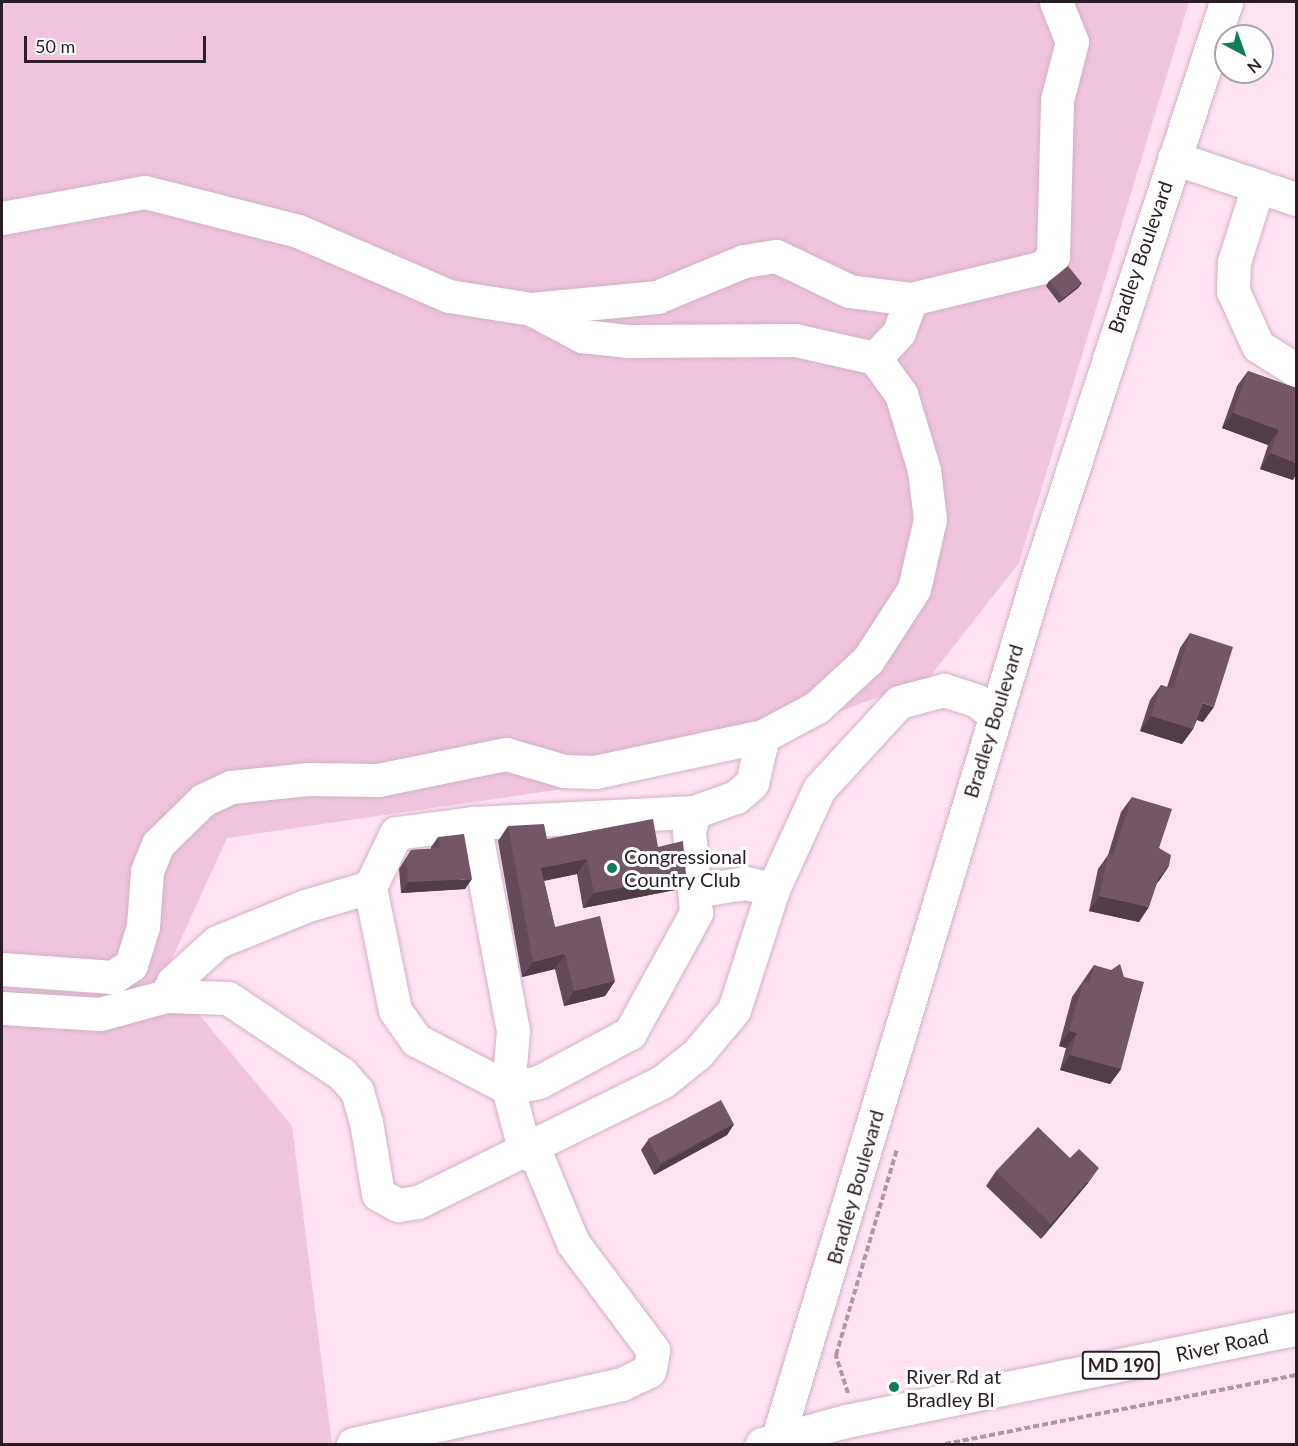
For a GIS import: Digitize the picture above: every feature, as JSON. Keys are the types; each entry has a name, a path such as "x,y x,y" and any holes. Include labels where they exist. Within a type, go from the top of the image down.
{"main road":[{"path":"2,218 145,192 298,231 449,296 531,309 657,297 744,261 776,256 849,291 911,299 1043,267 1053,256 1057,100 1072,42 1056,2"},
{"name":"Bradley Boulevard","path":"771,1443 797,1389 994,716 1226,2"},
{"path":"1174,158 1296,199"},
{"path":"1258,186 1234,262 1233,291 1258,346 1296,370"},
{"path":"874,358 899,333 911,299"},
{"path":"2,969 113,977 131,965 143,926 147,871 158,844 203,801 231,787 307,779 378,780 506,754 564,771 595,772 667,752 763,736 817,707 868,660 900,618 921,569 930,519 917,436 901,394 874,358 795,340 627,341 582,336 531,309"},
{"path":"2,1008 100,1014 166,996 228,998 342,1074 357,1091 366,1122 378,1194 398,1205 418,1202 525,1152 662,1082 697,1054 734,1010 773,889 819,789 899,702 944,690 977,701 994,716"},
{"path":"694,812 689,831 696,913 630,1033 539,1082 508,1088 410,1033 395,1010 370,887 396,833 474,823 694,812 736,797 752,783 763,736"},
{"path":"352,1444 622,1384 649,1371 653,1350 573,1243 538,1159 525,1152 508,1088 513,1031 474,823"},
{"path":"694,891 745,883 773,889"},
{"path":"166,996 173,982 217,942 305,906 370,887"},
{"name":"River Road","path":"771,1443 846,1421 1296,1329"}],"path":[{"path":"945,1444 1296,1375"}],"shaded area":[{"path":"2,2 1189,2 1019,563 928,679 672,773 227,838 165,974 292,1126 332,1444 2,1444"}],"building":[{"path":"1068,266 1082,283 1063,298 1049,281"},
{"path":"1248,371 1296,388 1296,463 1270,453 1279,430 1233,413"},
{"path":"1190,633 1233,647 1214,707 1203,703 1193,729 1151,716 1161,685 1173,689"},
{"path":"1132,797 1172,809 1159,848 1171,855 1169,866 1159,877 1149,907 1099,896 1108,854 1113,855"},
{"path":"653,819 658,847 683,841 686,875 594,893 587,859 541,868 555,927 600,916 615,981 574,991 565,954 533,962 508,826 544,824 547,839"},
{"path":"464,834 472,879 408,882 406,859 411,850 440,848 438,837"},
{"path":"1120,964 1124,977 1144,982 1121,1069 1070,1055 1077,1033 1069,1031 1083,982 1089,984 1094,965 1111,970"},
{"path":"721,1100 734,1124 660,1163 648,1139"},
{"path":"1038,1127 1070,1158 1079,1149 1099,1168 1051,1224 996,1171"}],"place":[{"name":"Congressional Country Club","path":"612,868"},
{"name":"River Rd at Bradley Bl","path":"894,1387"}]}
